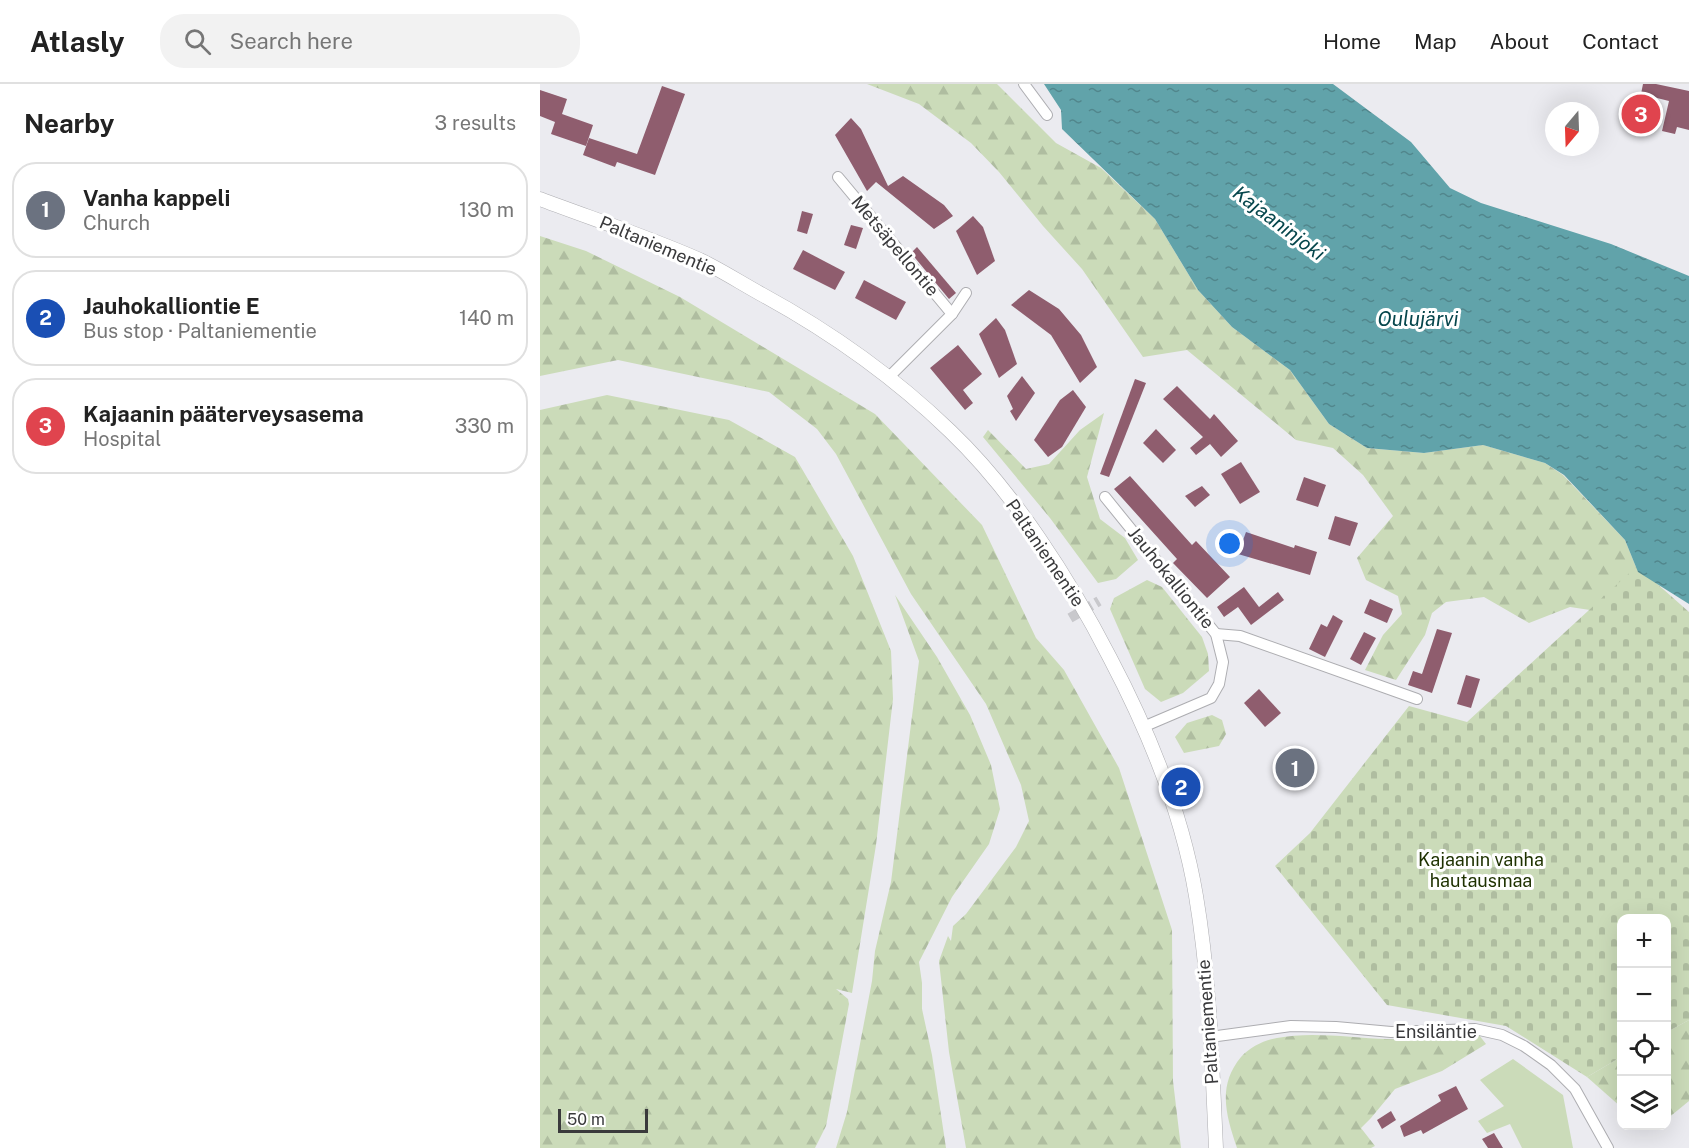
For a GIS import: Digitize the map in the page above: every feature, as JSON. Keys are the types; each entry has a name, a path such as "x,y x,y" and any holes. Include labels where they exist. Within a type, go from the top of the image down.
{"street":[{"path":"1024,84 1047,115"},
{"name":"Metsäpellontie","path":"838,177 952,315"},
{"name":"Paltaniementie","path":"540,199 703,262 795,312 888,378 951,432 1007,496 1046,550 1096,630 1143,727 1164,779 1182,836 1196,893 1206,964 1216,1148"},
{"name":"Metsäpellontie","path":"888,378 952,315 966,293"},
{"name":"Jauhokalliontie","path":"1105,497 1216,634 1222,662 1219,684 1211,698 1143,727"},
{"path":"1216,634 1240,636 1416,699"},
{"name":"Ensiläntie","path":"1210,1037 1291,1026 1391,1032 1474,1029 1502,1035 1524,1046 1551,1065 1575,1089 1608,1148"}],"green space":[{"path":"867,84 997,84 1056,143 1101,168 1155,219 1198,290 1232,327 1290,370 1329,424 1367,448 1424,453 1483,445 1545,463 1563,475 1625,540 1638,572 1590,610 1570,607 1529,623 1484,597 1446,602 1432,613 1425,635 1396,680 1365,670 1383,635 1402,614 1398,596 1366,580 1357,558 1393,516 1363,475 1333,448 1296,440 1187,350 1143,357 1082,269 999,172 971,143 919,104"},
{"path":"540,236 586,251 680,297 875,414 982,525 1036,638 1064,670 1119,768 1172,930 1173,1081 1181,1148 966,1148 949,1052 939,961 948,936 951,941 953,926 966,914 1016,847 1029,821 1021,785 986,704 911,594 836,454 817,429 769,392 618,360 540,376"},
{"path":"607,395 729,420 795,457 853,556 891,651 893,699 876,845 852,993 836,989 848,999 849,1004 826,1126 815,1148 540,1148 540,410"},
{"path":"1104,413 1087,477 1100,519 1125,538 1138,560 1116,579 1098,583 1050,518 983,437 988,430 1026,469 1049,464 1080,430"},
{"name":"Kajaanin vanha hautausmaa","path":"1637,566 1689,612 1689,1020 1671,1030 1671,914 1617,914 1617,1059 1587,1077 1506,1026 1387,1005 1275,866 1310,833 1409,706 1467,722"},
{"path":"1147,580 1162,587 1202,637 1208,654 1209,671 1183,693 1161,702 1145,689 1110,609 1114,598"},
{"path":"895,595 937,657 970,715 991,765 1000,809 989,844 952,897 919,962 922,1009 932,1055 946,1148 836,1148 847,1112 872,981 875,951 891,882 919,661"},
{"path":"1212,715 1222,720 1226,734 1219,746 1184,753 1175,737 1187,723"},
{"path":"1689,1020 1689,1101 1671,1116 1671,1076 1671,1030"},
{"path":"1304,1035 1399,1039 1479,1035 1486,1044 1442,1071 1395,1089 1361,1128 1375,1146 1371,1148 1237,1148 1227,1112 1226,1090 1233,1068 1241,1057 1262,1042"},
{"path":"1513,1059 1563,1095 1573,1148 1522,1148 1510,1124 1487,1133 1478,1121 1504,1106 1480,1080"},
{"path":"1617,1059 1617,1103 1587,1077"}],"water":[{"name":"Oulujärvi","path":"1044,84 1333,84 1411,142 1450,188 1481,203 1611,244 1689,276 1689,604 1638,572 1625,540 1564,475 1545,463 1483,445 1424,453 1367,448 1329,424 1290,370 1232,327 1198,290 1155,219 1062,129 1061,110"}],"building":[{"path":"1643,84 1656,84 1689,91 1689,130 1677,127 1675,134 1662,131 1669,101 1641,94"},
{"path":"662,86 685,94 655,175 617,162 615,167 583,155 589,138 637,154"},
{"path":"540,90 567,99 562,114 593,125 586,146 551,134 555,122 540,116"},
{"path":"851,118 861,129 888,186 903,176 944,205 953,216 934,229 876,182 867,191 835,135"},
{"path":"802,211 813,214 807,234 797,231"},
{"path":"973,216 983,227 995,261 977,275 956,231"},
{"path":"851,225 863,228 856,249 844,245"},
{"path":"917,247 956,293 949,299 911,253"},
{"path":"803,250 845,272 835,290 793,269"},
{"path":"864,280 906,302 896,320 855,298"},
{"path":"1029,290 1059,309 1081,335 1097,367 1080,383 1051,335 1011,305"},
{"path":"996,318 1005,330 1017,364 999,378 979,334"},
{"path":"958,345 982,374 963,390 973,403 965,410 930,368"},
{"path":"1022,376 1035,393 1016,421 1010,411 1013,409 1007,396"},
{"path":"1135,379 1146,383 1109,477 1100,474"},
{"path":"1177,386 1210,419 1214,414 1238,441 1221,457 1210,444 1196,455 1190,448 1203,437 1163,399"},
{"path":"1073,390 1086,407 1062,447 1048,457 1034,440 1060,400"},
{"path":"1156,429 1176,450 1163,463 1143,443"},
{"path":"1241,462 1260,492 1240,504 1221,474"},
{"path":"1130,476 1192,545 1196,541 1230,577 1207,598 1173,563 1177,559 1114,489"},
{"path":"1304,477 1326,485 1318,507 1296,500"},
{"path":"1202,486 1210,495 1195,507 1185,496"},
{"path":"1335,516 1358,523 1350,546 1328,539"},
{"path":"1246,532 1294,548 1295,545 1317,552 1310,575 1238,554"},
{"path":"1244,587 1259,607 1278,592 1284,600 1251,625 1238,607 1224,617 1217,607"},
{"path":"1370,599 1393,609 1387,623 1364,613"},
{"path":"1333,615 1343,621 1325,657 1309,649 1321,624 1327,627"},
{"path":"1437,629 1452,633 1432,693 1408,685 1413,671 1422,674"},
{"path":"1364,632 1376,638 1361,665 1350,659"},
{"path":"1466,675 1480,679 1471,708 1457,704"},
{"path":"1259,689 1281,713 1265,727 1244,703"},
{"path":"1294,749 1313,775 1297,787 1277,761"},
{"path":"1456,1086 1468,1109 1423,1134 1421,1130 1404,1137 1400,1126 1441,1101 1438,1095"},
{"path":"1391,1111 1396,1120 1382,1129 1377,1120"},
{"path":"1494,1133 1503,1148 1488,1148 1482,1139"}],"tunnel":[{"path":"1070,618 1099,601"}],"place":[{"name":"Kajaanin pääterveysasema","path":"1641,114"},
{"name":"Vanha kappeli","path":"1295,768"},
{"name":"Jauhokalliontie E","path":"1181,787"}],"water label":[{"name":"Kajaaninjoki","path":"1279,223"}]}
